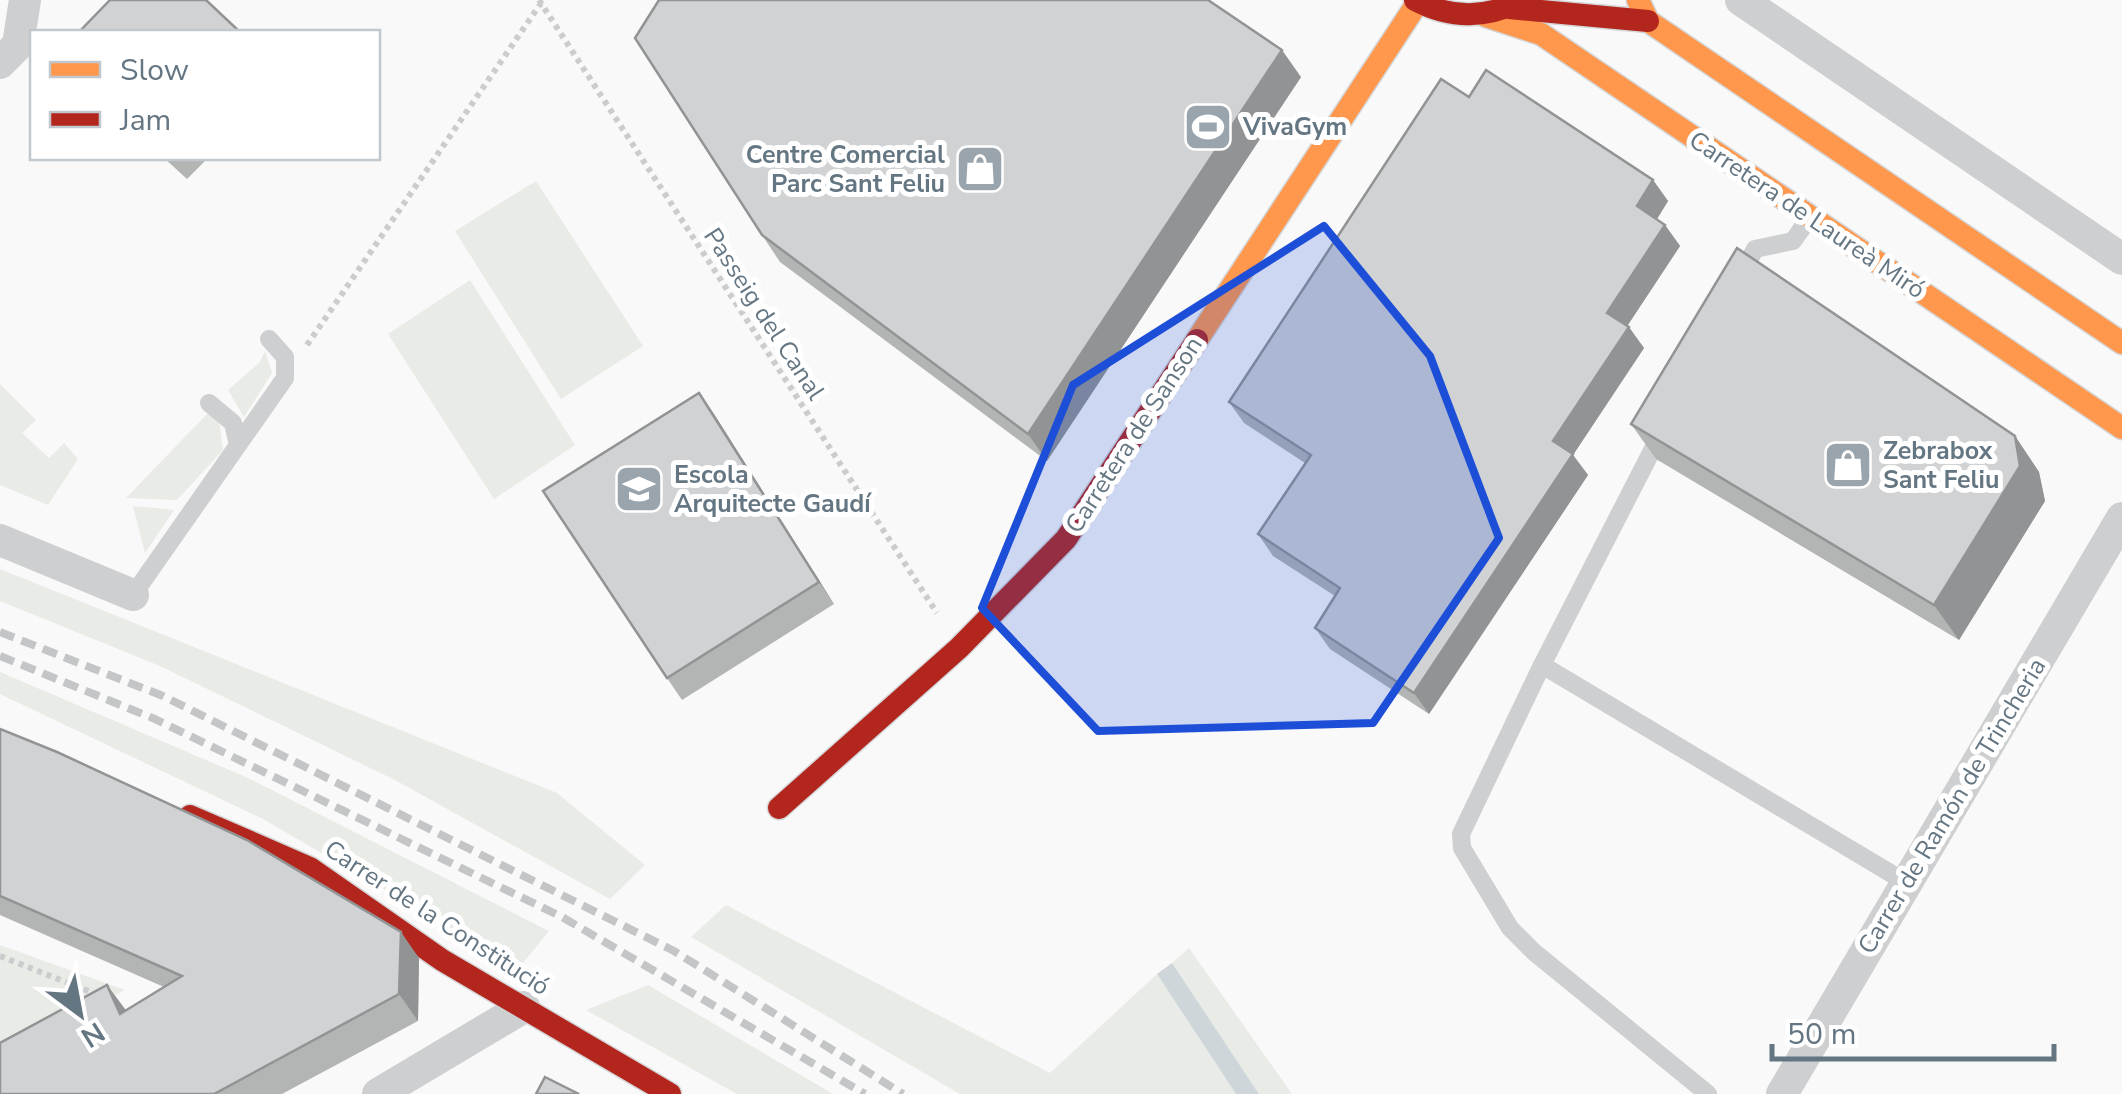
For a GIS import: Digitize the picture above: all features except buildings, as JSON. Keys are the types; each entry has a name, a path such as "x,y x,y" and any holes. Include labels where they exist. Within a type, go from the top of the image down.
{"street":[{"path":"0,63 18,46 25,0"},
{"path":"1741,0 2122,259"},
{"name":"Carretera de Laureà Miró","path":"1416,1 1463,17 1486,16 1541,34 2122,428"},
{"name":"Carretera de Sanson","path":"779,808 959,648 1066,539 1416,1"},
{"path":"1486,16 1516,4 1606,18 1643,10 2122,343"},
{"name":"Carrer de Ramón de Trincheria","path":"1782,1094 2122,518"},
{"path":"0,540 133,595"},
{"name":"Carrer de la Constitució","path":"161,803 310,868 442,960 670,1094"},
{"path":"378,1094 524,1008"}],"lane":[{"path":"1728,301 1754,248 1794,240 1810,216"},
{"path":"133,595 285,378 285,358 269,339"},
{"path":"209,403 232,423 238,446"},
{"path":"1666,422 1461,834 1462,848 1510,928 1708,1094"},
{"path":"1542,665 1907,882"}],"path":[{"name":"Passeig del Canal","path":"540,2 959,648"},
{"path":"285,378 540,2"},
{"path":"0,956 101,996"}],"highlighted area":[{"path":"1324,226 1430,356 1499,538 1373,723 1098,731 982,608 1073,385"}],"shaded area":[{"path":"536,181 643,346 561,399 455,231"},
{"path":"470,280 575,445 494,499 388,334"},
{"path":"265,351 272,373 244,417 228,390 259,363"},
{"path":"0,384 36,420 22,433 49,458 64,443 78,459 48,505 0,485"},
{"path":"209,412 219,421 223,450 177,500 126,498"},
{"path":"133,506 174,510 145,553"},
{"path":"0,569 557,793 645,865 610,899 395,780 160,666 0,601"},
{"path":"0,672 248,778 549,931 519,968 263,819 0,694"},
{"path":"726,905 1050,1073 1157,974 1236,1094 960,1094 691,937"},
{"path":"0,945 125,990 0,1058"},
{"path":"1189,948 1292,1094 1259,1094 1172,963"},
{"path":"1172,963 1259,1094 1236,1094 1157,974"},
{"path":"648,985 833,1094 737,1094 586,1010"}],"railway":[{"path":"0,632 163,696 674,951 903,1094"},
{"path":"0,656 155,719 562,917 865,1094"}],"traffic: slow":[{"path":"1638,0 1648,21 2122,343"},
{"path":"1197,340 1418,2"},
{"path":"1486,16 1541,34 2122,428"}],"traffic: jam":[{"path":"1415,0 1456,14 1483,13 1524,0"},
{"path":"1509,8 1648,21"},
{"path":"779,808 959,648 1066,539 1197,340"},
{"path":"190,816 310,868 442,960 670,1094"}],"place":[{"name":"VivaGym","path":"1208,127"},
{"name":"Centre Comercial Parc Sant Feliu","path":"980,169"},
{"name":"Zebrabox Sant Feliu","path":"1848,465"},
{"name":"Escola Arquitecte Gaudí","path":"639,489"}]}
